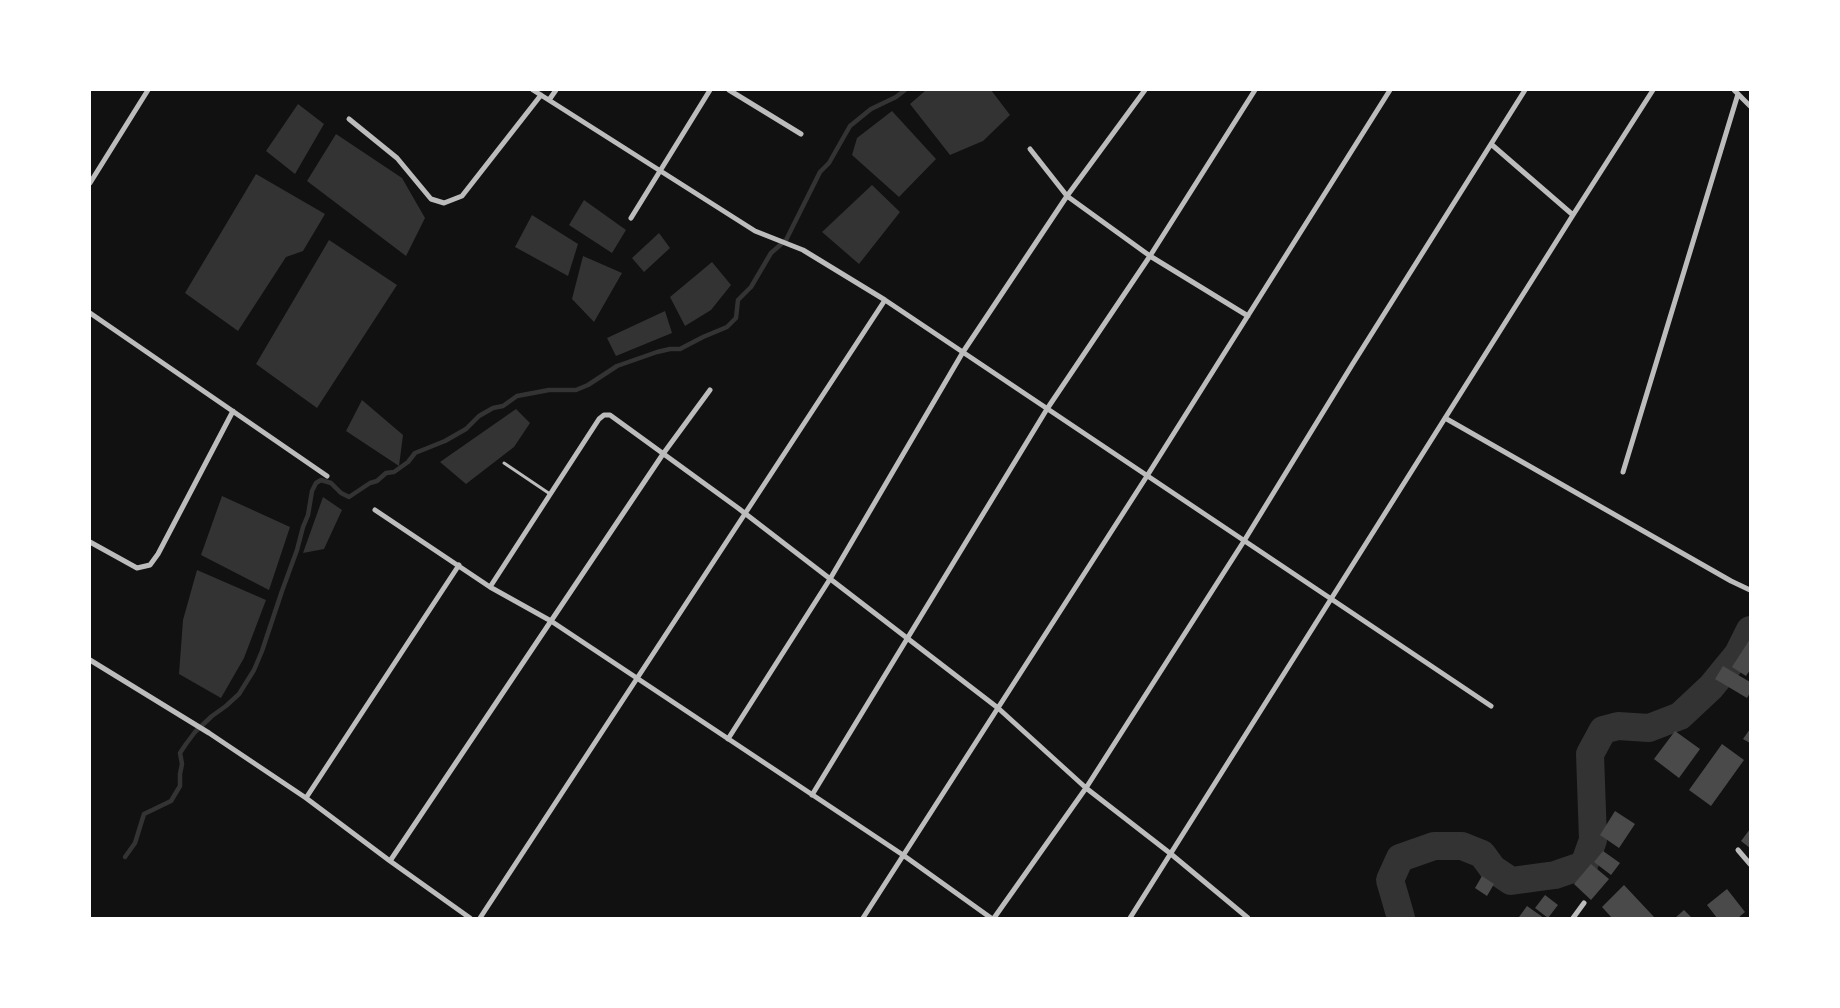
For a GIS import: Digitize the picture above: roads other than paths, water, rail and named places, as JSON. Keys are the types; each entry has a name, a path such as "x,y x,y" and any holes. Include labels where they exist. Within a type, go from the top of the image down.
{"street":[{"path":"90,183 148,90"},
{"path":"533,90 755,231 803,250 885,300 1491,706"},
{"path":"549,100 556,90"},
{"path":"631,218 710,90"},
{"path":"729,90 801,134"},
{"path":"728,739 830,579 963,352 1067,196 1145,90"},
{"path":"812,795 1047,409 1150,256 1255,90"},
{"path":"863,918 1147,476 1390,90"},
{"path":"376,510 490,587 551,621 903,855 993,918 1086,788 1244,541 1525,90"},
{"path":"1130,918 1573,215 1654,90"},
{"path":"1622,472 1736,92 1750,106"},
{"path":"349,119 397,158 431,199 444,203 462,196 541,95"},
{"path":"1491,144 1573,215"},
{"path":"1030,149 1067,196 1150,256 1248,316"},
{"path":"480,918 885,300"},
{"path":"90,313 327,476"},
{"path":"390,862 663,454 710,390"},
{"path":"90,542 137,568 150,565 158,554 234,411"},
{"path":"490,587 599,419 604,415 610,415 745,514 998,708 1086,788 1171,854 1248,918"},
{"path":"1445,418 1730,581 1750,590"},
{"path":"306,798 459,565"},
{"path":"90,660 209,732 306,798 390,862 470,918"},
{"path":"1738,850 1750,864"},
{"path":"1573,918 1584,903"}],"lane":[{"path":"504,463 550,494"}],"waterway":[{"path":"125,857 135,843 144,814 171,801 180,786 182,764 180,753 186,744 195,732 239,694 254,670 297,550 308,515 312,491 316,483 321,480 331,483 341,493 349,497 370,483 377,481 386,473 394,472 408,462 415,453 445,441 466,429 479,416 493,408 503,406 517,396 549,390 576,390 588,385 617,366 657,352 680,349 727,327 736,318 738,300 751,287 771,253 786,240 820,172 829,163 850,126 871,109 896,97 905,90"},
{"path":"1401,918 1390,880 1400,858 1434,846 1462,846 1482,854 1493,869 1511,881 1555,875 1584,865 1593,840 1590,754 1603,730 1618,726 1649,728 1680,716 1711,687 1738,654 1750,630"}]}
